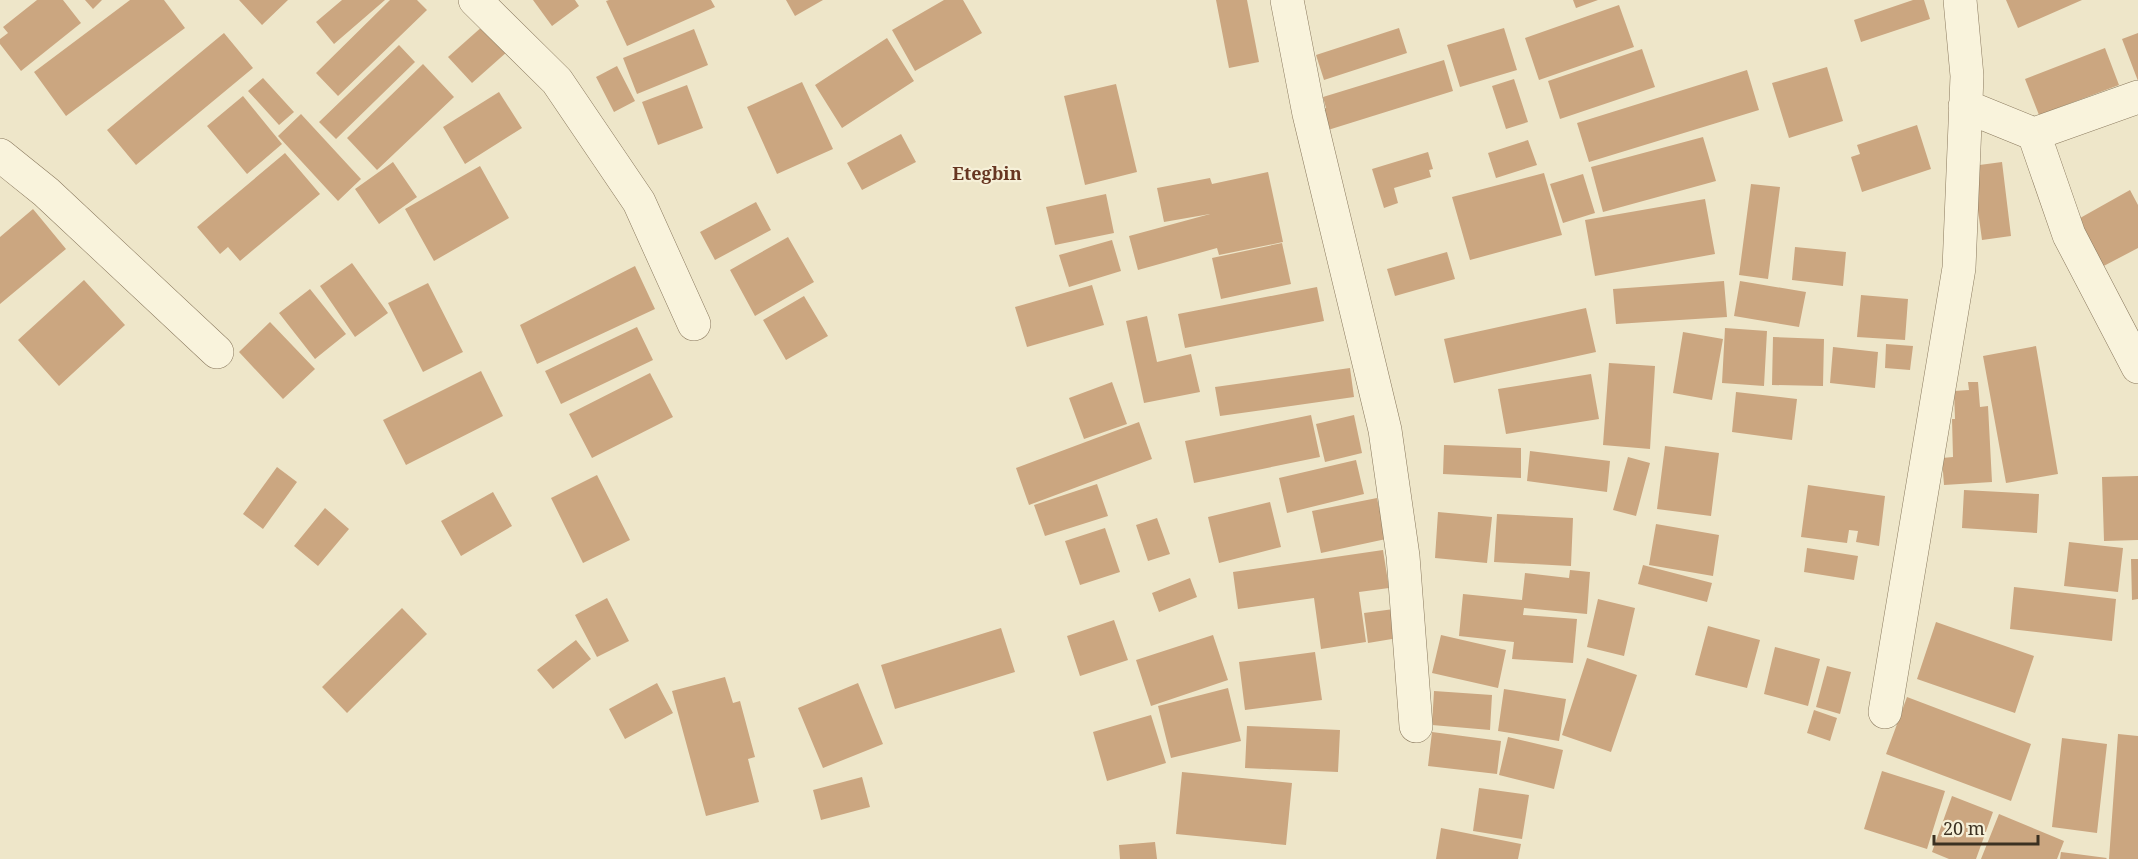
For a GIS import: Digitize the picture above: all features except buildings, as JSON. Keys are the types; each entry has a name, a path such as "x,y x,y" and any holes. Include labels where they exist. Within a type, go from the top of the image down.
{"street":[{"path":"475,0 556,81 639,202 694,324"},
{"path":"1287,0 1309,114 1385,430 1403,556 1416,726"},
{"path":"1885,712 1959,268 1967,76 1960,0"},
{"path":"1965,106 2034,134 2138,97"},
{"path":"2034,134 2069,235 2138,367"},
{"path":"0,155 46,192 217,352"}],"district":[{"name":"Etegbin","path":"987,174"}]}
